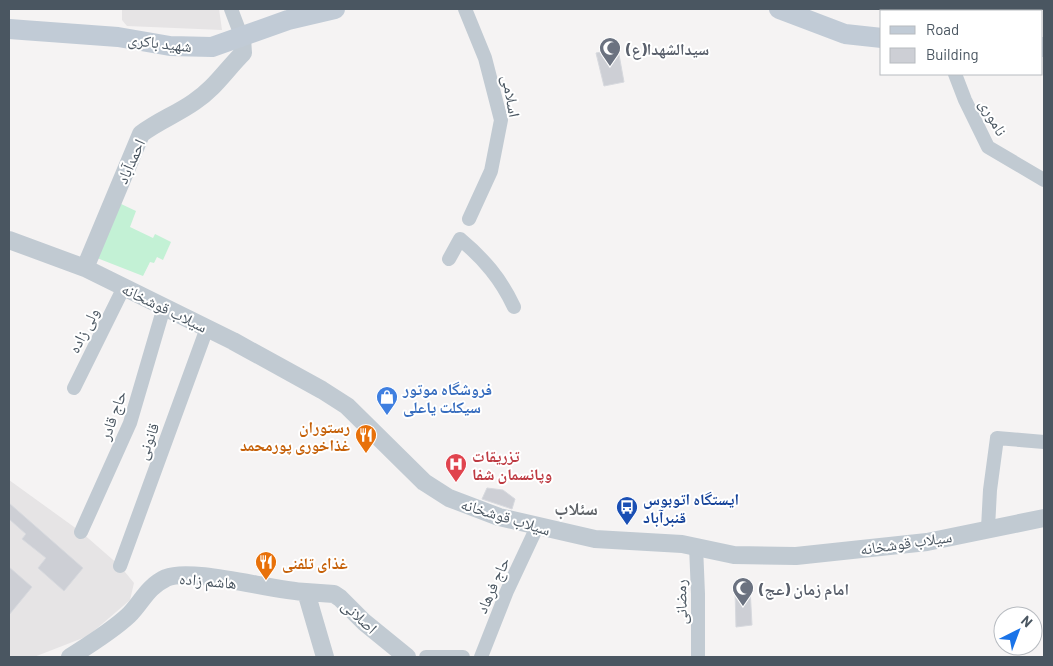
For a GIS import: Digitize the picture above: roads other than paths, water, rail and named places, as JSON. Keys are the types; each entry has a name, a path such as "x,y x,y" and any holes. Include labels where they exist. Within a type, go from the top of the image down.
{"main road":[{"name":"شهید باکری","path":"9,30 118,37 170,46 212,47 242,38 288,20 335,9"},
{"path":"779,9 845,34 880,38"}],"street":[{"path":"231,9 242,38"},
{"name":"اسلامی","path":"465,9 485,58 501,120 491,171 468,219"},
{"name":"احمدآباد","path":"85,268 141,134 154,124 194,103 220,80 230,65 243,53 242,38"},
{"name":"ناموری","path":"955,75 964,100 988,147 1044,180"},
{"path":"449,259 460,239 487,263 514,307"},
{"name":"سیلاب قوشخانه","path":"9,240 85,268 124,287 207,328 347,406 424,482 449,498 499,517 595,539 682,544 734,555 796,556 927,542 1044,518"},
{"name":"ولی زاده","path":"74,388 124,287"},
{"name":"حاج قادر","path":"81,532 130,423 164,307"},
{"name":"قانونی","path":"120,566 207,328"},
{"path":"988,528 997,438 1044,442"},
{"name":"حاج فرهاد","path":"481,657 507,591 537,527"},
{"name":"رمضانی","path":"696,546 698,657"},
{"name":"هاشم زاده","path":"70,657 129,615 142,596 168,577 210,577 276,589 306,592"},
{"path":"306,592 325,657"},
{"name":"اصلانی","path":"306,592 334,594 364,622 408,657"},
{"path":"426,657 463,657"}],"place":[{"name":"سیدالشهدا(ع)","path":"610,67"},
{"name":"فروشگاه موتور سیکلت یاعلی","path":"387,416"},
{"name":"رستوران غذاخوری پورمحمد","path":"366,454"},
{"name":"تزریقات وپانسمان شفا","path":"456,483"},
{"name":"ایستگاه اتوبوس قنبرآباد","path":"627,526"},
{"name":"غذای تلفنی","path":"266,581"},
{"name":"امام زمان (عج)","path":"743,607"}],"district":[{"name":"سئلاب","path":"576,508"}]}
